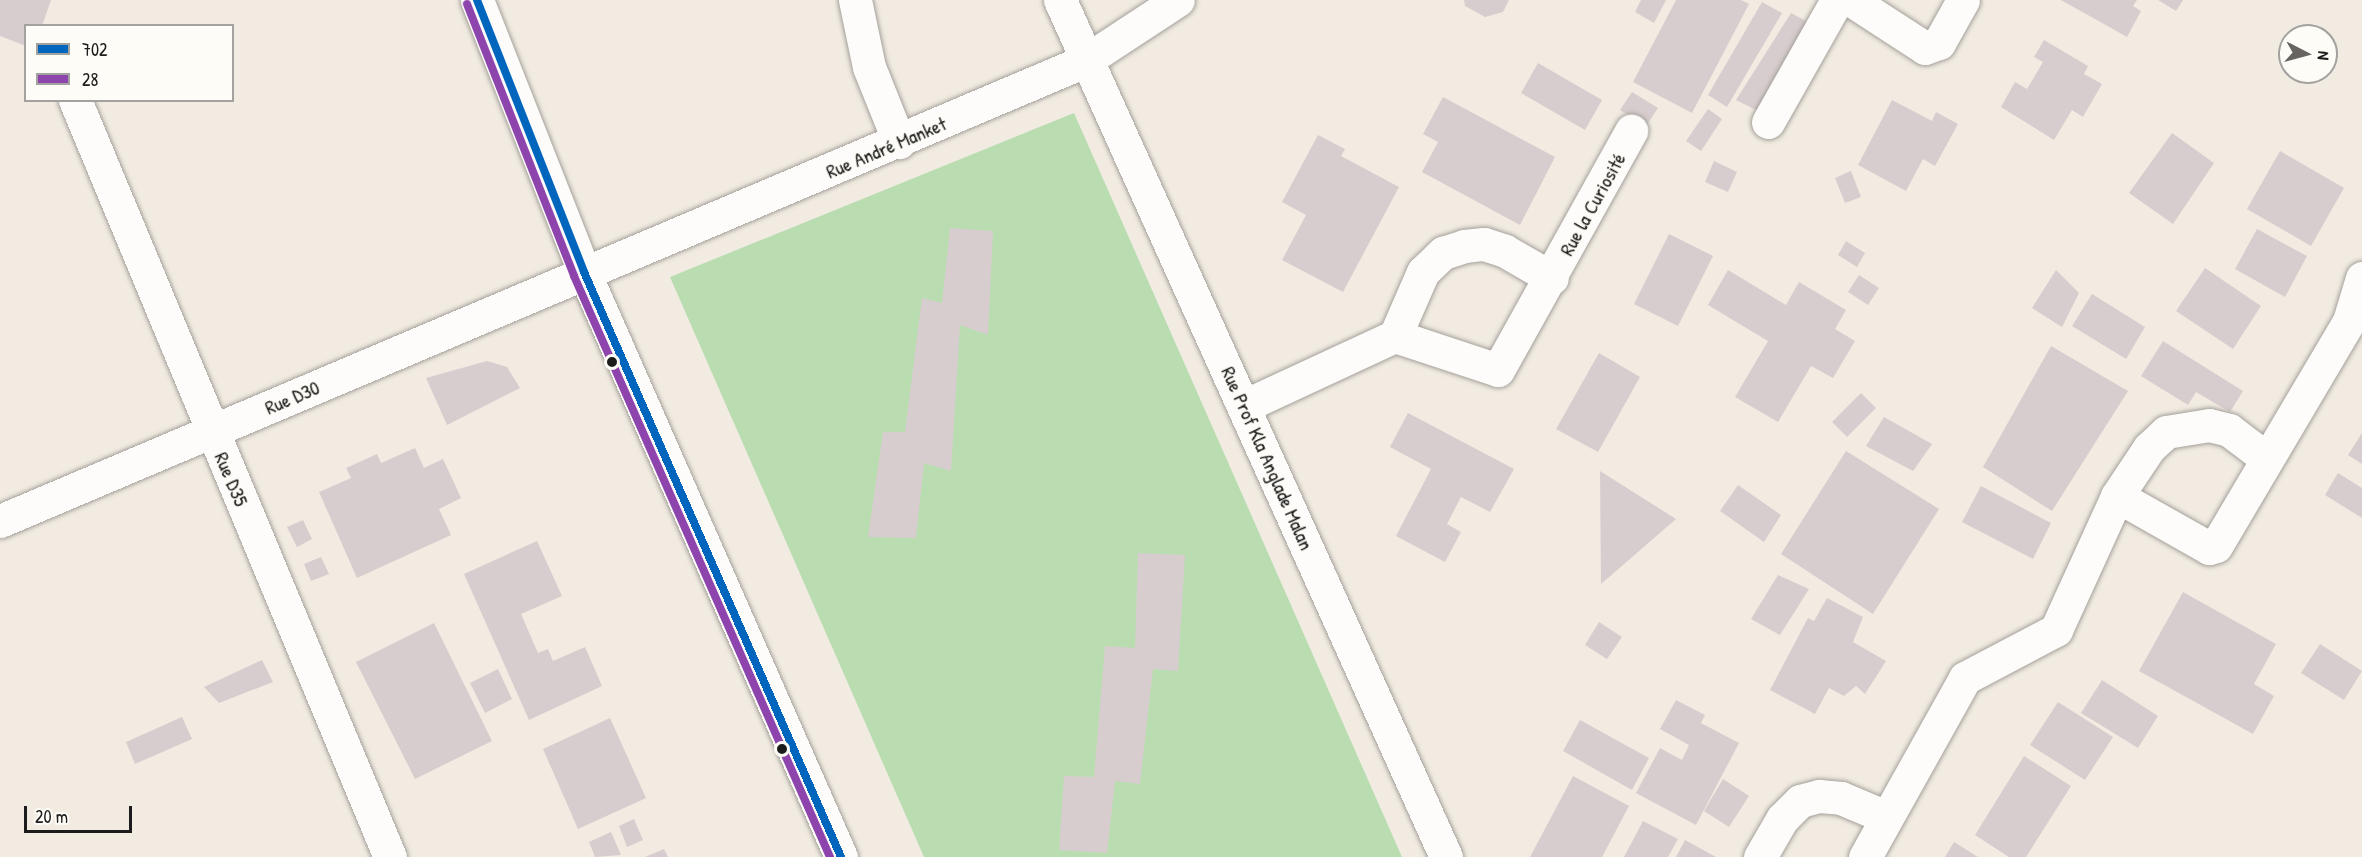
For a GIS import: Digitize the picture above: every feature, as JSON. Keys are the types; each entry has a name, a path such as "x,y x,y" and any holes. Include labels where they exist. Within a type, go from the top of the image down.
{"street":[{"path":"477,0 584,272 841,857"},
{"path":"855,0 869,67 899,142"},
{"name":"Rue Prof Kla Anglade Malan","path":"1060,0 1085,61 1244,406 1446,857"},
{"name":"Rue André Manket","path":"584,272 899,142 1085,61 1178,0"},
{"path":"1768,122 1837,0"},
{"path":"1851,0 1925,48 1939,43 1963,0"},
{"name":"Rue D35","path":"76,102 390,857"},
{"name":"Rue la Curiosité","path":"1552,278 1504,251 1484,244 1464,246 1443,254 1423,273 1395,336 1498,370 1552,278 1631,131"},
{"name":"Rue D30","path":"0,521 584,272"},
{"path":"2118,496 2214,548 2266,458 2355,323 2362,278"},
{"path":"1244,406 1395,336"},
{"path":"1865,857 1965,678 2056,630 2118,496 2149,448 2166,432 2187,426 2209,425 2229,430 2266,458"},
{"path":"1760,857 1782,819 1800,801 1819,796 1841,798 1886,817"}],"green space":[{"path":"1074,113 1402,857 924,857 670,277"}],"building":[{"path":"0,0 51,0 43,24 24,24 24,45 0,36"},
{"path":"1464,0 1509,0 1503,12 1485,17 1465,6"},
{"path":"1641,0 1666,0 1654,23 1635,12"},
{"path":"1676,0 1741,0 1749,4 1692,113 1633,82"},
{"path":"2061,0 2137,0 2133,6 2141,11 2127,37"},
{"path":"2158,0 2183,0 2176,11"},
{"path":"1762,2 1782,13 1727,107 1708,95"},
{"path":"1791,13 1815,26 1762,113 1736,100"},
{"path":"2044,40 2088,66 2084,74 2102,84 2083,117 2072,110 2054,140 2001,107 2015,82 2027,89 2043,62 2034,57"},
{"path":"1538,63 1602,100 1585,130 1521,93"},
{"path":"1632,92 1658,108 1646,126 1620,110"},
{"path":"1443,97 1555,157 1520,225 1422,172 1438,142 1423,134"},
{"path":"1892,100 1932,121 1936,112 1958,124 1935,166 1923,159 1906,191 1858,165"},
{"path":"1708,109 1722,119 1701,151 1686,141"},
{"path":"2172,133 2214,163 2173,224 2129,193"},
{"path":"1318,135 1345,149 1341,156 1399,187 1343,292 1282,260 1306,215 1282,202"},
{"path":"2280,151 2344,188 2311,246 2247,209"},
{"path":"1714,161 1737,172 1728,192 1705,182"},
{"path":"1851,171 1861,197 1845,203 1835,178"},
{"path":"950,228 993,231 988,335 960,325 951,471 924,463 916,538 868,537 883,432 905,432 922,298 942,303"},
{"path":"2257,229 2307,256 2285,297 2235,269"},
{"path":"1669,234 1713,256 1678,326 1634,304"},
{"path":"1846,241 1865,253 1857,267 1838,255"},
{"path":"2205,268 2261,306 2233,349 2176,311"},
{"path":"1728,270 1786,305 1799,282 1846,310 1835,329 1855,341 1833,378 1811,366 1778,422 1735,397 1768,341 1708,305"},
{"path":"2056,270 2079,293 2062,327 2032,308"},
{"path":"1859,275 1879,288 1868,305 1848,292"},
{"path":"2092,294 2145,327 2126,359 2072,326"},
{"path":"2163,341 2243,391 2230,412 2196,392 2188,405 2141,376"},
{"path":"2051,346 2128,391 2052,511 1983,467"},
{"path":"1599,353 1640,377 1598,452 1556,429"},
{"path":"487,361 507,367 520,388 447,425 426,378"},
{"path":"1861,393 1876,408 1847,437 1832,422"},
{"path":"1408,413 1514,469 1490,512 1461,497 1447,524 1461,532 1445,562 1396,536 1431,469 1390,447"},
{"path":"1884,417 1932,444 1913,471 1866,446"},
{"path":"2362,433 2362,464 2348,455"},
{"path":"415,448 424,468 443,459 461,498 439,509 451,535 357,578 319,492 351,478 346,468 377,454 381,463"},
{"path":"1846,451 1939,509 1873,614 1781,554"},
{"path":"1600,471 1676,519 1601,584"},
{"path":"2338,473 2362,488 2362,518 2325,495"},
{"path":"1738,485 1781,515 1764,542 1720,511"},
{"path":"1981,486 2051,523 2033,559 1962,522"},
{"path":"303,520 312,539 297,547 287,527"},
{"path":"537,541 562,596 521,614 538,653 548,649 553,661 585,647 602,686 529,720 464,574"},
{"path":"1138,553 1185,555 1178,671 1153,669 1140,784 1115,781 1107,853 1059,850 1064,776 1094,777 1105,646 1135,648"},
{"path":"321,557 329,574 311,581 304,564"},
{"path":"1778,575 1809,589 1780,635 1751,619"},
{"path":"2183,592 2276,644 2254,684 2274,696 2253,734 2139,671"},
{"path":"1827,598 1863,617 1853,642 1886,661 1865,694 1856,686 1844,696 1829,688 1815,714 1770,690 1808,618 1814,621"},
{"path":"1599,622 1622,637 1607,659 1585,645"},
{"path":"434,623 492,741 415,779 356,662"},
{"path":"2320,644 2362,671 2344,700 2301,673"},
{"path":"262,660 273,682 219,703 204,687"},
{"path":"498,669 512,699 485,713 470,683"},
{"path":"2102,680 2158,716 2138,748 2081,713"},
{"path":"1676,700 1705,715 1701,723 1739,743 1696,825 1636,793 1660,748 1682,760 1689,745 1660,729"},
{"path":"2058,702 2113,737 2085,780 2030,745"},
{"path":"182,717 192,739 135,764 126,742"},
{"path":"610,718 646,798 578,829 543,749"},
{"path":"1580,720 1649,758 1632,790 1563,751"},
{"path":"2024,756 2071,786 2026,857 2009,857 1975,835"},
{"path":"1573,776 1629,806 1602,857 1530,857"},
{"path":"1723,779 1749,796 1729,827 1704,811"},
{"path":"634,819 643,840 627,847 619,826"},
{"path":"1643,821 1678,839 1668,857 1624,857"},
{"path":"611,832 621,855 595,857 589,842"},
{"path":"1685,840 1716,857 1676,857"},
{"path":"1954,842 1978,857 1945,857"},
{"path":"664,849 668,857 645,857"}],"transit line":[{"name":"702","path":"477,0 584,272 841,857"},
{"name":"28","path":"467,4 574,276 830,857"}]}
